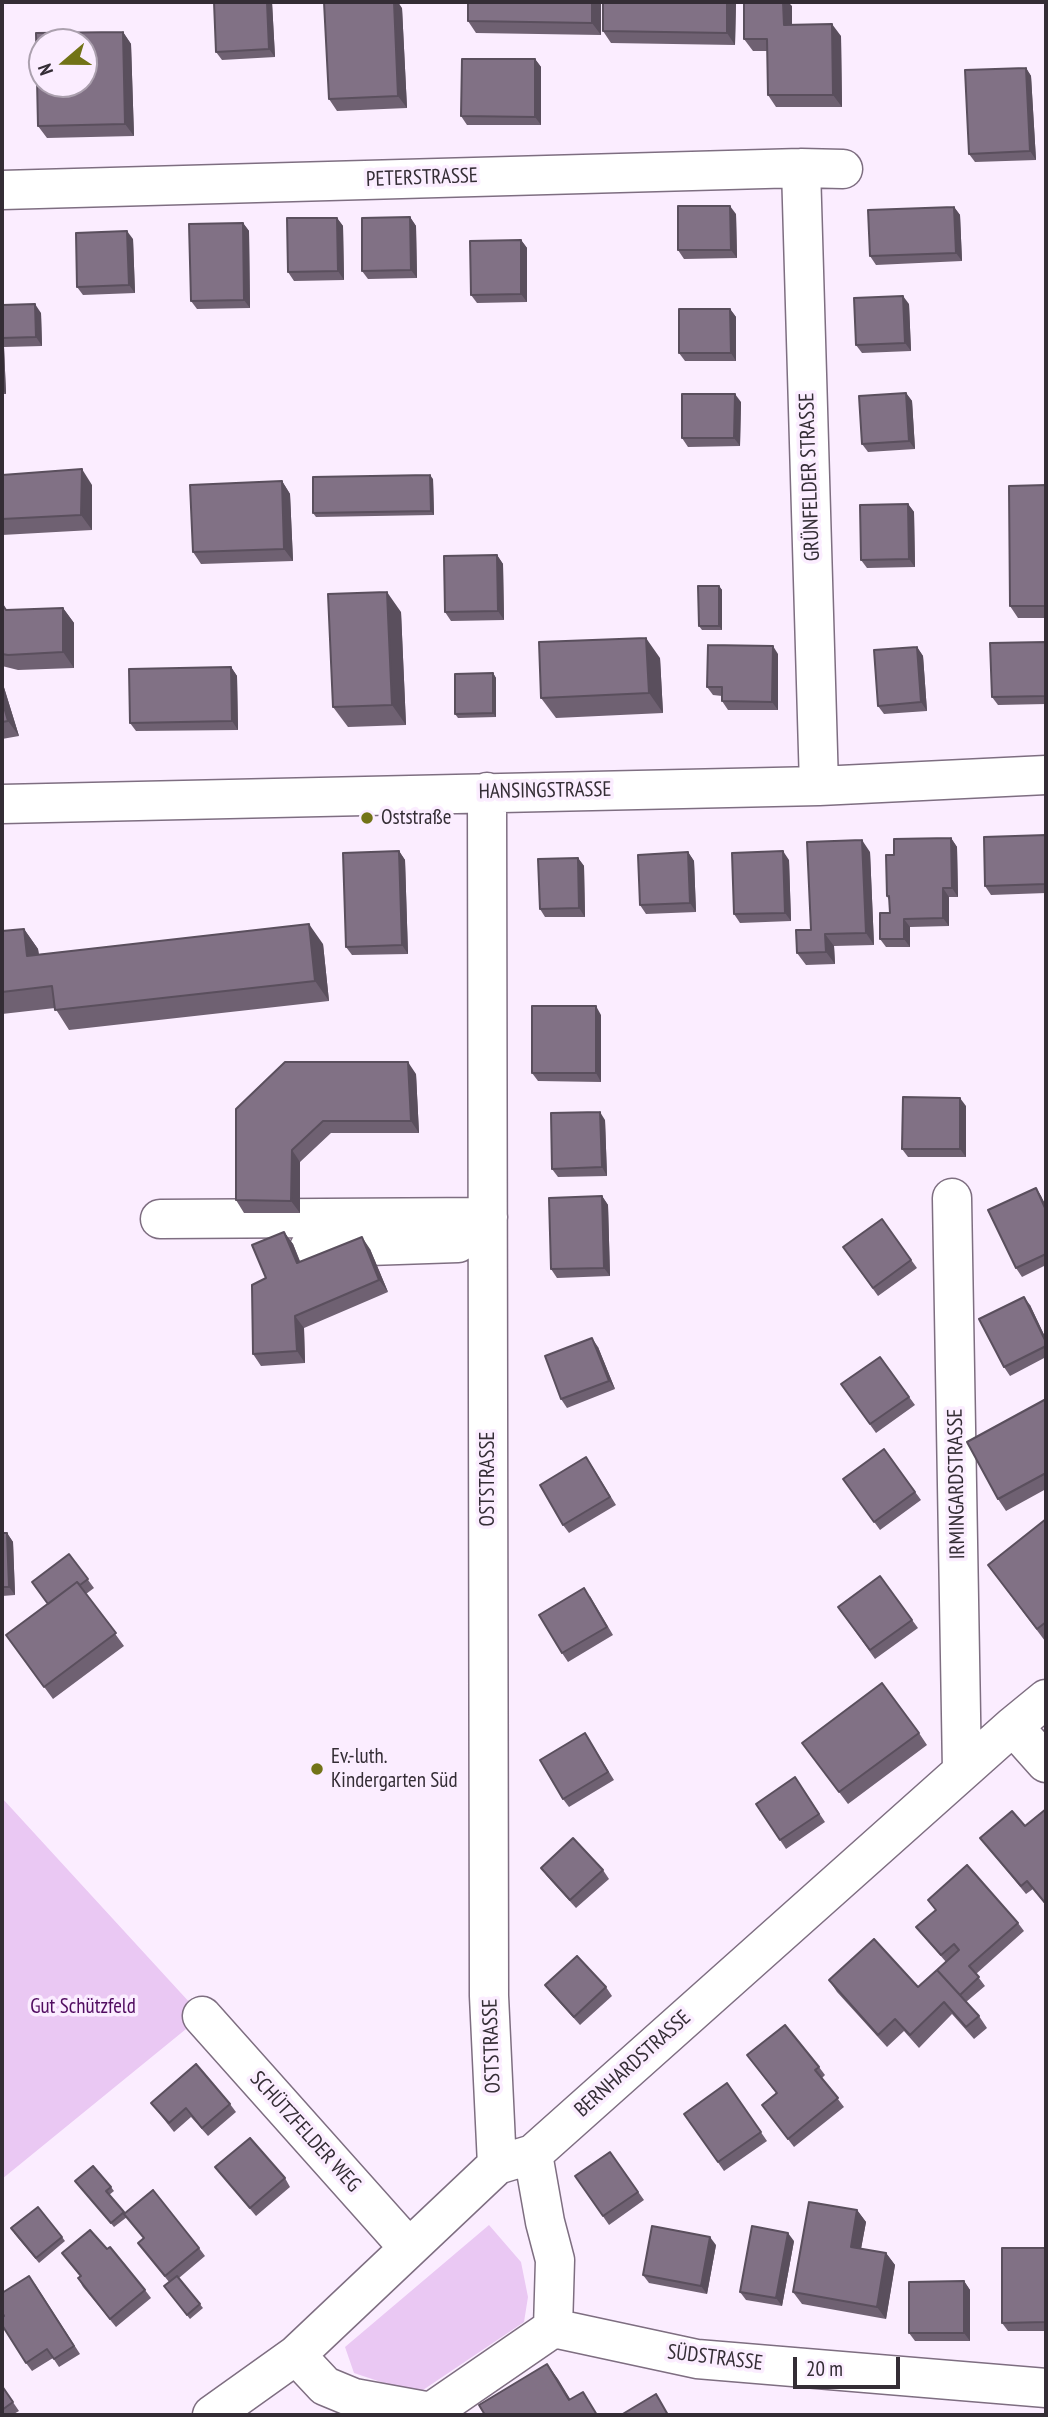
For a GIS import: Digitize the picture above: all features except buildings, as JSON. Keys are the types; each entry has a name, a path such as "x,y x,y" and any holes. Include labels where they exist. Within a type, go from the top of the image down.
{"street":[{"name":"GRÜNFELDER STRASSE","path":"802,168 819,786"},
{"name":"PETERSTRASSE","path":"2,190 843,169"},
{"name":"HANSINGSTRASSE","path":"2,804 819,786 1046,775"},
{"name":"OSTSTRASSE","path":"487,792 489,1996 515,2160 545,2222 555,2260 553,2328"},
{"name":"IRMINGARDSTRASSE","path":"952,1198 962,1771"},
{"path":"160,1219 488,1229"},
{"path":"309,1248 488,1229"},
{"name":"BERNHARDSTRASSE","path":"212,2415 296,2354 365,2291 408,2247 515,2160 1046,1699"},
{"path":"1013,1726 1046,1763"},
{"name":"SCHÜTZFELDER WEG","path":"202,2016 408,2247"},
{"path":"296,2354 325,2386 354,2398 431,2414 553,2328"},
{"name":"SÜDSTRASSE","path":"553,2328 697,2359 1046,2388"}],"green space":[{"name":"Gut Schützfeld","path":"2,1798 202,2016 2,2179"},
{"path":"489,2225 521,2262 528,2297 524,2322 417,2394 354,2373 345,2347"}],"place":[{"name":"Oststraße","path":"367,818"},
{"name":"Ev.-luth. Kindergarten Süd","path":"317,1769"}]}
